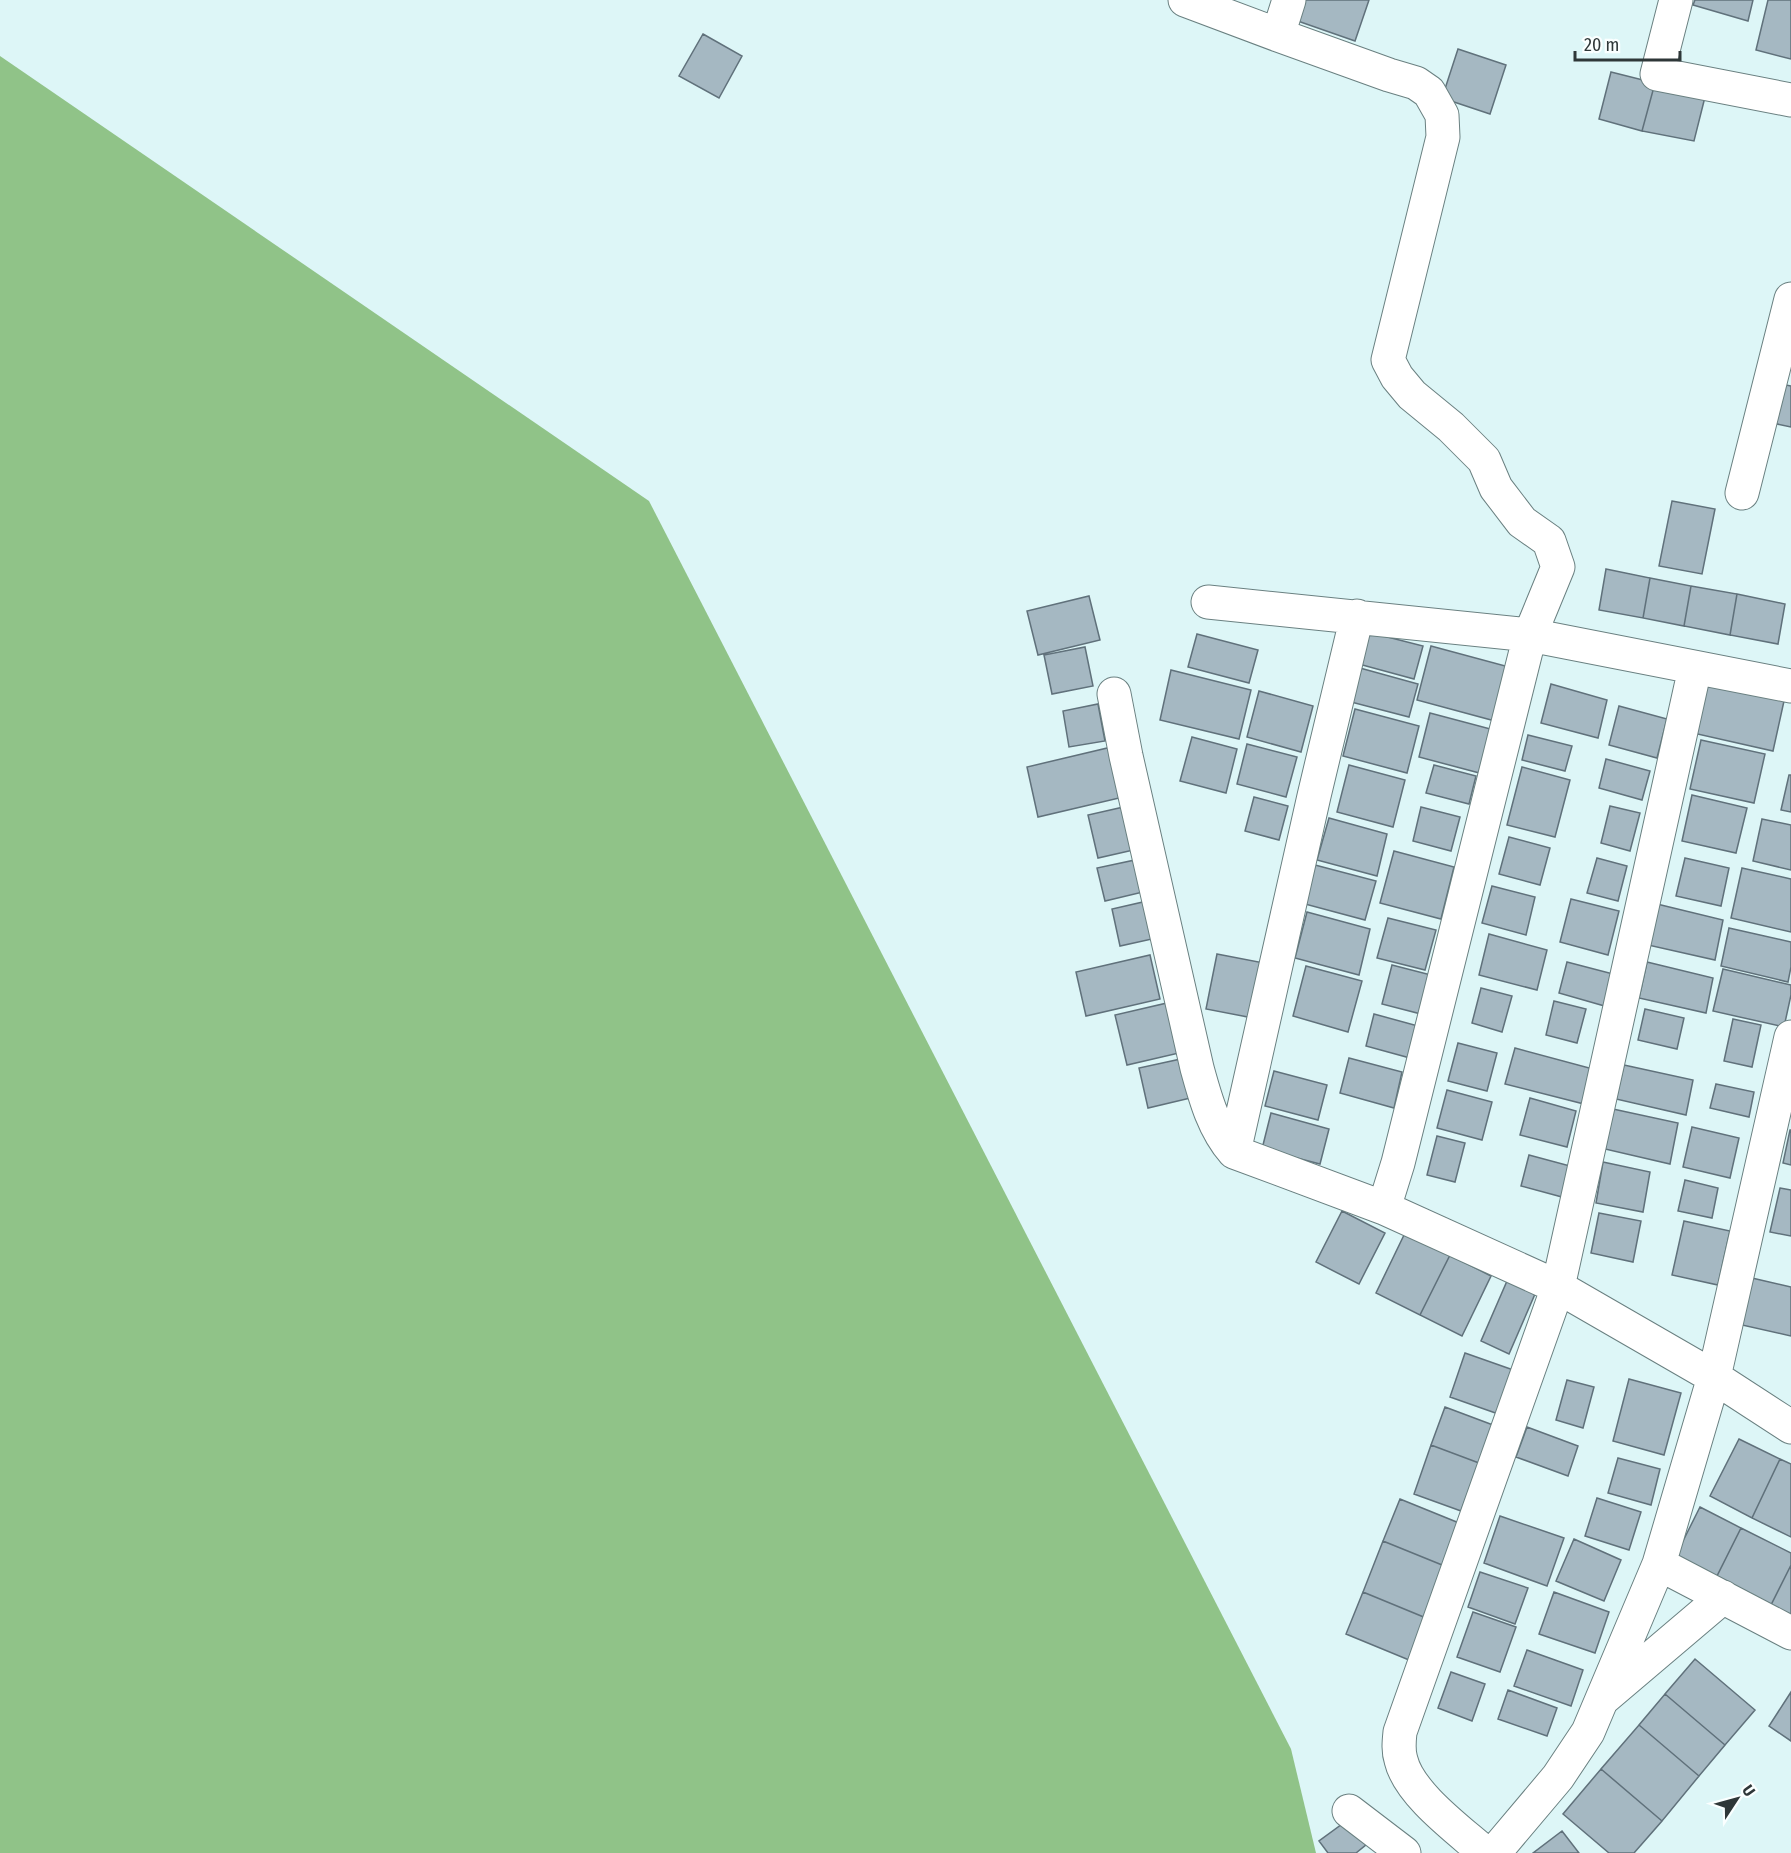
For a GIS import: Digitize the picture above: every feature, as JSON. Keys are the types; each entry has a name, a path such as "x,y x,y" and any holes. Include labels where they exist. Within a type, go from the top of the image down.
{"street":[{"path":"1185,0 1416,83 1429,92 1442,115 1443,137 1388,360 1397,377 1412,394 1451,427 1484,460 1496,488 1522,522 1549,542 1558,567 1530,635 1401,1151 1384,1208"},
{"path":"1278,35 1289,0"},
{"path":"1676,0 1657,74 1791,100"},
{"path":"1742,493 1791,299"},
{"path":"1208,602 1530,635 1791,686"},
{"path":"1234,1152 1314,795 1357,616"},
{"path":"1485,1853 1419,1793 1401,1762 1400,1732 1558,1287 1695,668"},
{"path":"1114,694 1197,1068 1206,1101 1215,1122 1234,1152 1384,1208 1558,1287 1714,1377 1791,1427"},
{"path":"1494,1853 1558,1777 1588,1732 1659,1564 1714,1377 1791,1037"},
{"path":"1659,1564 1791,1633"},
{"path":"1600,1701 1724,1597"},
{"path":"1349,1811 1404,1853"}],"green space":[{"path":"0,56 649,501 1291,1749 1316,1853 0,1853"}],"building":[{"path":"1299,0 1369,0 1355,41 1292,19"},
{"path":"1695,0 1753,0 1748,21 1693,5"},
{"path":"1768,0 1791,0 1791,59 1756,50"},
{"path":"703,34 742,56 719,98 679,76"},
{"path":"1458,49 1506,65 1490,114 1442,98"},
{"path":"1611,72 1655,83 1642,131 1599,119"},
{"path":"1655,83 1706,93 1694,141 1642,131"},
{"path":"1776,383 1791,386 1791,427 1768,422"},
{"path":"1672,501 1715,509 1702,574 1659,566"},
{"path":"1606,569 1650,578 1643,618 1599,610"},
{"path":"1650,578 1691,586 1684,626 1643,618"},
{"path":"1691,586 1737,594 1730,635 1684,626"},
{"path":"1737,594 1785,604 1778,644 1730,635"},
{"path":"1089,596 1100,640 1038,655 1027,611"},
{"path":"1364,631 1423,646 1414,679 1355,663"},
{"path":"1197,634 1258,650 1249,683 1188,667"},
{"path":"1431,646 1509,667 1495,721 1417,700"},
{"path":"1085,647 1093,686 1052,694 1044,655"},
{"path":"1360,668 1418,684 1409,717 1351,702"},
{"path":"1171,670 1251,690 1239,739 1160,720"},
{"path":"1705,683 1784,701 1773,751 1693,733"},
{"path":"1551,684 1607,700 1598,738 1541,723"},
{"path":"1259,691 1313,706 1301,752 1247,737"},
{"path":"1098,704 1105,741 1069,747 1063,711"},
{"path":"1619,706 1667,719 1657,758 1609,745"},
{"path":"1355,709 1419,726 1407,773 1343,756"},
{"path":"1430,713 1498,731 1487,775 1419,757"},
{"path":"1528,735 1572,746 1565,771 1522,760"},
{"path":"1192,737 1237,749 1226,793 1180,781"},
{"path":"1701,740 1765,754 1754,803 1690,789"},
{"path":"1247,744 1297,757 1286,797 1237,784"},
{"path":"1120,745 1132,795 1038,817 1027,767"},
{"path":"1606,759 1650,771 1642,800 1599,788"},
{"path":"1349,765 1405,780 1393,827 1337,812"},
{"path":"1434,765 1476,776 1469,804 1426,793"},
{"path":"1522,767 1570,780 1555,837 1507,825"},
{"path":"1789,775 1791,775 1791,812 1781,810"},
{"path":"1692,795 1747,808 1736,853 1682,841"},
{"path":"1254,797 1288,806 1279,840 1245,831"},
{"path":"1128,806 1138,849 1098,858 1088,815"},
{"path":"1610,806 1640,813 1630,851 1601,843"},
{"path":"1421,807 1460,817 1451,851 1413,841"},
{"path":"1329,818 1387,834 1377,876 1317,860"},
{"path":"1762,819 1791,825 1791,870 1753,861"},
{"path":"1509,837 1550,848 1540,885 1499,874"},
{"path":"1394,851 1454,867 1441,919 1380,903"},
{"path":"1597,858 1627,866 1618,901 1587,893"},
{"path":"1685,858 1729,868 1721,906 1676,896"},
{"path":"1135,860 1143,892 1105,901 1097,868"},
{"path":"1315,865 1376,881 1365,920 1305,904"},
{"path":"1742,868 1791,879 1791,932 1731,918"},
{"path":"1492,886 1535,897 1526,935 1482,923"},
{"path":"1571,899 1619,911 1608,955 1560,942"},
{"path":"1143,902 1152,939 1120,946 1112,909"},
{"path":"1657,904 1723,920 1715,960 1648,945"},
{"path":"1307,912 1370,929 1359,975 1295,958"},
{"path":"1388,918 1436,930 1425,970 1377,958"},
{"path":"1729,928 1791,942 1791,967 1788,982 1721,966"},
{"path":"1489,934 1547,950 1537,990 1479,975"},
{"path":"1217,954 1264,963 1253,1018 1206,1009"},
{"path":"1150,955 1160,999 1086,1016 1076,972"},
{"path":"1567,962 1617,975 1608,1007 1559,993"},
{"path":"1647,962 1713,978 1706,1013 1639,998"},
{"path":"1392,965 1431,975 1421,1014 1382,1004"},
{"path":"1306,966 1362,981 1348,1032 1293,1016"},
{"path":"1723,969 1791,985 1784,1027 1713,1011"},
{"path":"1481,988 1512,996 1502,1032 1472,1023"},
{"path":"1554,1001 1586,1009 1577,1043 1546,1035"},
{"path":"1167,1003 1179,1053 1127,1065 1115,1015"},
{"path":"1645,1009 1684,1018 1677,1049 1638,1040"},
{"path":"1374,1014 1418,1026 1410,1058 1366,1046"},
{"path":"1733,1019 1761,1025 1752,1067 1724,1061"},
{"path":"1458,1043 1497,1053 1487,1091 1448,1081"},
{"path":"1515,1048 1593,1069 1584,1104 1505,1084"},
{"path":"1190,1057 1199,1096 1148,1108 1139,1068"},
{"path":"1349,1058 1402,1072 1394,1108 1340,1093"},
{"path":"1624,1065 1693,1080 1686,1115 1616,1099"},
{"path":"1274,1071 1327,1085 1318,1120 1265,1106"},
{"path":"1716,1084 1754,1092 1749,1117 1710,1108"},
{"path":"1447,1090 1492,1102 1482,1140 1437,1128"},
{"path":"1530,1098 1576,1111 1567,1147 1520,1135"},
{"path":"1613,1109 1678,1123 1670,1164 1605,1149"},
{"path":"1271,1113 1329,1129 1320,1164 1262,1149"},
{"path":"1692,1127 1739,1138 1730,1178 1683,1167"},
{"path":"1791,1130 1791,1165 1783,1163"},
{"path":"1437,1136 1465,1143 1455,1182 1427,1175"},
{"path":"1529,1155 1570,1166 1562,1197 1521,1186"},
{"path":"1603,1162 1650,1172 1643,1212 1596,1203"},
{"path":"1685,1180 1718,1188 1712,1218 1678,1211"},
{"path":"1780,1188 1791,1190 1791,1236 1770,1232"},
{"path":"1342,1211 1385,1233 1359,1284 1316,1262"},
{"path":"1599,1213 1641,1221 1633,1262 1591,1253"},
{"path":"1684,1221 1730,1231 1718,1285 1672,1275"},
{"path":"1405,1233 1450,1255 1420,1315 1376,1293"},
{"path":"1450,1255 1491,1276 1462,1336 1420,1315"},
{"path":"1752,1278 1791,1287 1791,1336 1742,1325"},
{"path":"1507,1281 1535,1294 1509,1354 1481,1341"},
{"path":"1465,1353 1519,1372 1504,1416 1450,1397"},
{"path":"1629,1379 1681,1393 1664,1455 1613,1441"},
{"path":"1567,1380 1594,1387 1583,1428 1556,1420"},
{"path":"1445,1407 1493,1425 1479,1463 1431,1445"},
{"path":"1527,1427 1578,1446 1568,1476 1516,1457"},
{"path":"1739,1439 1780,1459 1752,1518 1710,1496"},
{"path":"1431,1445 1479,1463 1461,1511 1414,1494"},
{"path":"1618,1458 1660,1469 1651,1505 1608,1493"},
{"path":"1780,1459 1791,1464 1791,1537 1752,1518"},
{"path":"1597,1498 1641,1512 1629,1550 1585,1536"},
{"path":"1400,1499 1464,1525 1447,1567 1383,1541"},
{"path":"1700,1507 1741,1528 1712,1586 1671,1565"},
{"path":"1500,1516 1564,1538 1547,1586 1484,1563"},
{"path":"1741,1528 1791,1553 1791,1565 1767,1613 1712,1586"},
{"path":"1574,1539 1621,1560 1604,1601 1556,1581"},
{"path":"1383,1541 1447,1567 1426,1618 1363,1592"},
{"path":"1791,1565 1791,1625 1767,1613"},
{"path":"1480,1572 1528,1588 1515,1624 1468,1607"},
{"path":"1363,1592 1426,1618 1409,1660 1346,1634"},
{"path":"1554,1592 1609,1612 1595,1653 1539,1634"},
{"path":"1473,1612 1516,1627 1500,1672 1457,1657"},
{"path":"1527,1650 1583,1670 1571,1706 1514,1686"},
{"path":"1695,1659 1755,1710 1725,1745 1665,1694"},
{"path":"1451,1672 1485,1684 1472,1721 1438,1708"},
{"path":"1508,1690 1557,1708 1547,1736 1498,1719"},
{"path":"1791,1692 1791,1741 1769,1726"},
{"path":"1665,1694 1725,1745 1699,1776 1639,1725"},
{"path":"1639,1725 1699,1776 1662,1821 1601,1769"},
{"path":"1601,1769 1662,1821 1634,1853 1609,1853 1563,1814"},
{"path":"1349,1819 1367,1844 1356,1853 1328,1853 1319,1841"},
{"path":"1562,1831 1579,1853 1533,1853"}]}
